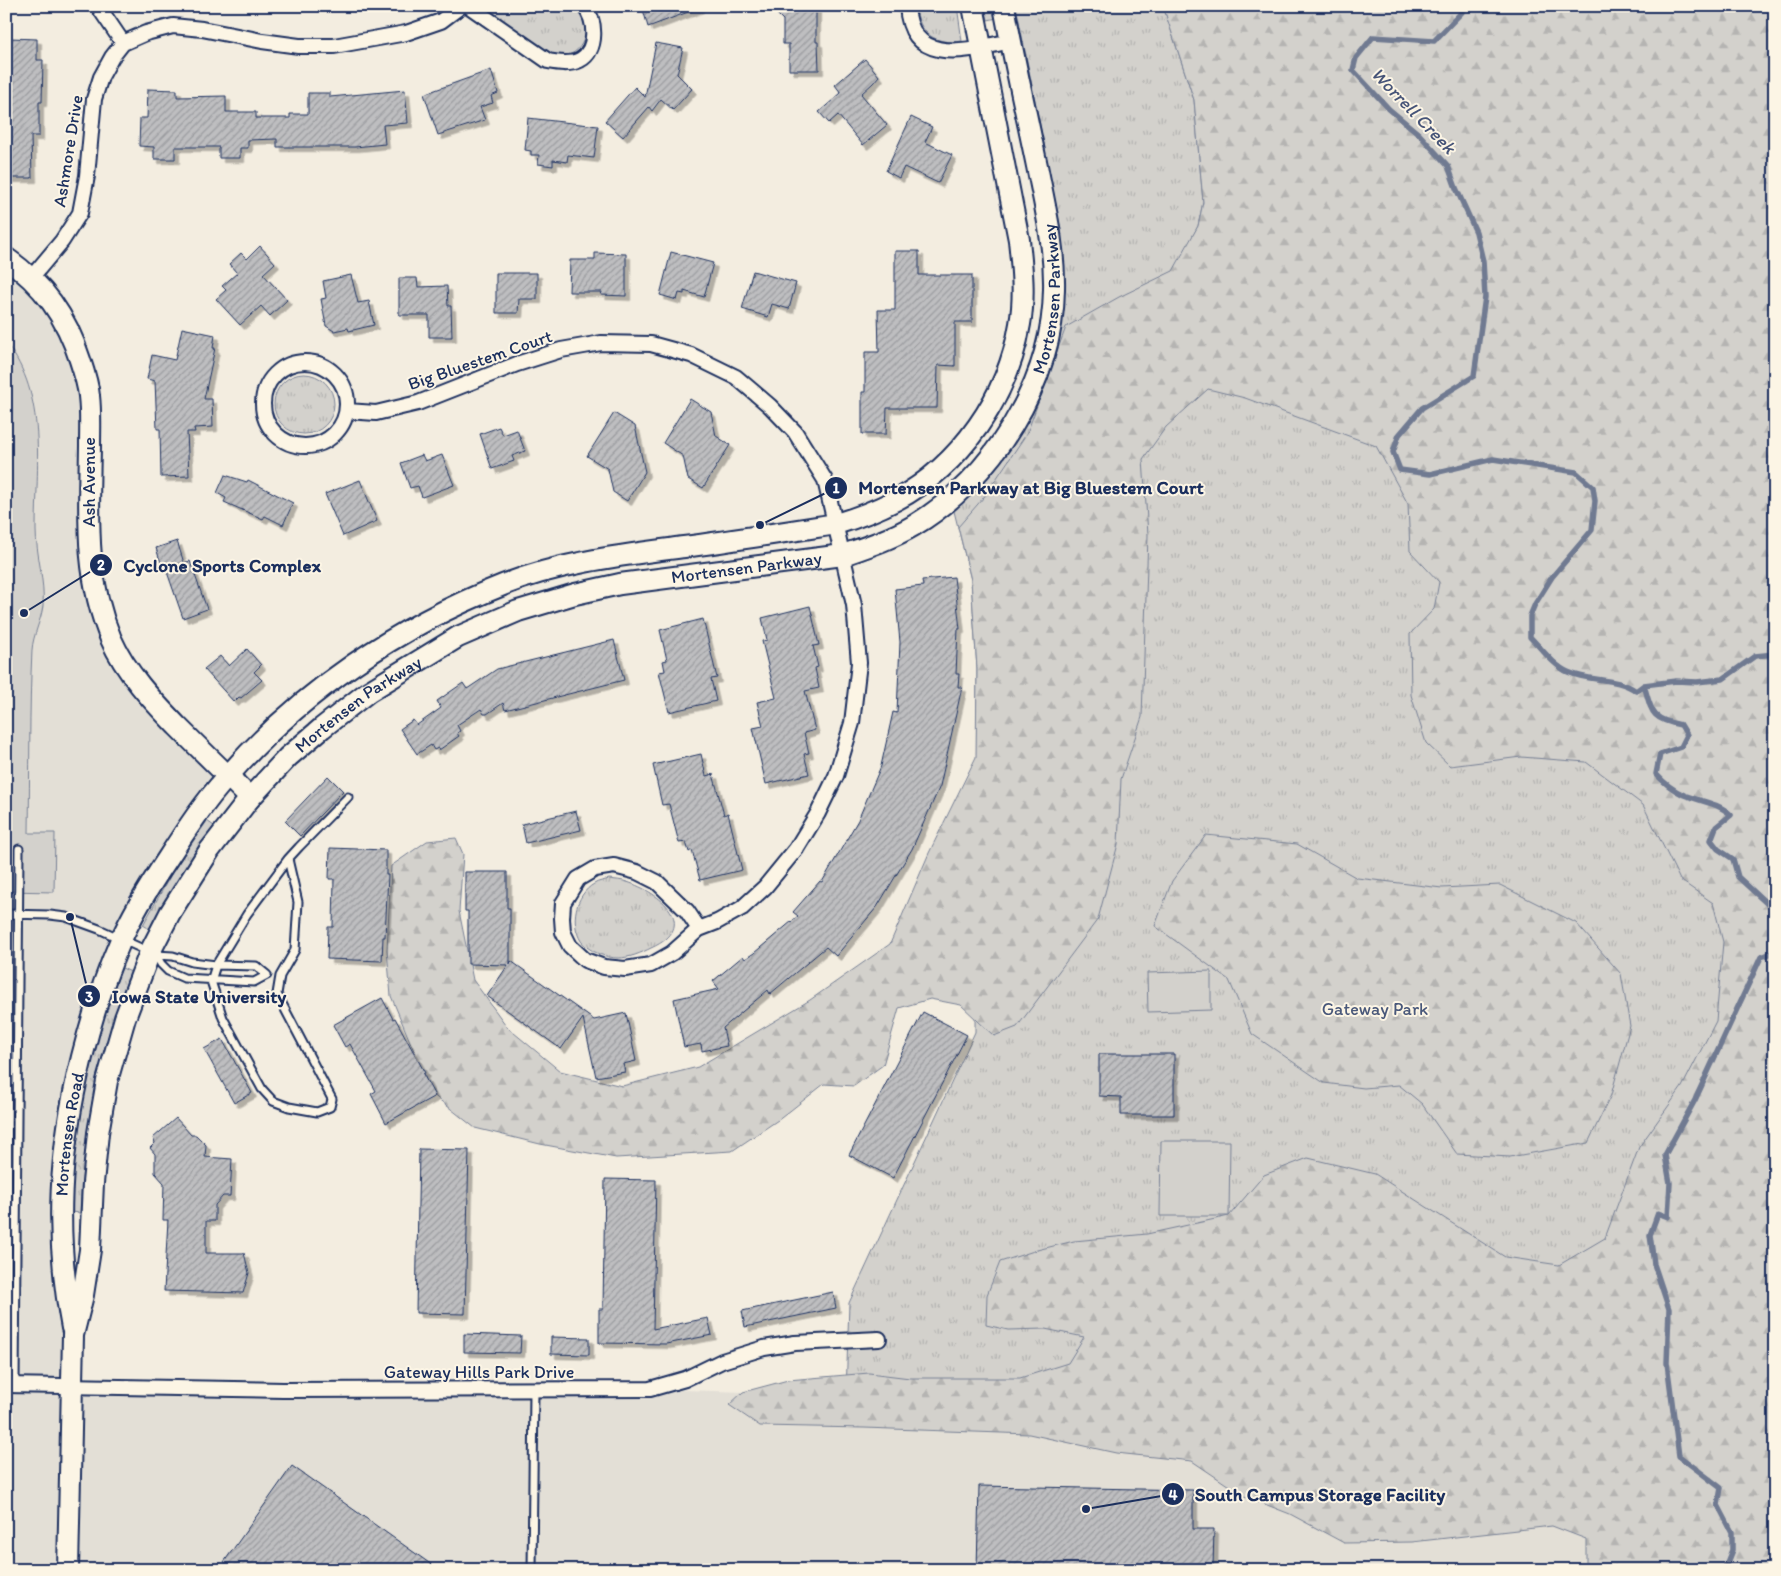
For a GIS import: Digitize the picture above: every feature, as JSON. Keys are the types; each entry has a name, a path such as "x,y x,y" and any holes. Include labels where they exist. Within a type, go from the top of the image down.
{"street":[{"path":"98,6 123,43 146,33 173,26 202,29 290,45 334,46 406,33 441,21 461,6"},
{"path":"469,6 548,61 560,64 580,59 589,51 594,29 592,18 584,6"},
{"path":"907,6 912,26 918,37 928,45 950,52 1011,41"},
{"name":"Mortensen Parkway","path":"121,939 144,894 186,830 228,776 273,730 347,669 404,632 430,618 506,584 565,566 611,557 836,524 896,500 949,461 970,437 991,408 1009,367 1020,323 1022,280 1019,240 973,6"},
{"name":"Mortensen Parkway","path":"153,954 170,913 209,851 250,798 288,757 368,692 458,637 518,611 575,594 620,584 843,555 912,527 951,499 994,453 1016,422 1036,379 1049,335 1054,290 1051,236 1004,6"},
{"name":"Ashmore Drive","path":"31,278 62,241 80,213 87,176 94,98 101,77 112,57 123,43"},
{"name":"Ash Avenue","path":"6,258 31,278 48,296 64,319 86,380 90,410 89,545 93,580 111,639 125,666 153,701 250,798"},
{"name":"Big Bluestem Court","path":"347,411 376,412 418,403 517,364 561,350 601,342 651,344 691,355 736,377 770,406 795,432 825,480 854,605 859,663 852,723 836,776 818,813 796,849 765,887 742,908 717,922 699,929"},
{"path":"305,361 319,364 332,371 342,382 346,396 347,411 342,424 334,435 324,442 310,446 297,446 284,442 273,433 266,422 262,409 262,395 268,382 278,370 291,363 305,361"},
{"path":"614,866 637,872 657,882 687,911 699,929 672,953 651,965 625,969 604,967 585,960 570,946 564,932 562,918 563,902 578,879 595,869 614,866"},
{"name":"Mortensen Road","path":"68,1570 73,1335 61,1252 60,1186 66,1133 77,1077 94,1009 121,939"},
{"name":"Mortensen Road","path":"73,1335 83,1295 90,1250 93,1183 98,1133 107,1081 125,1018 153,954"},
{"name":"Gateway Hills Park Drive","path":"10,1385 283,1390 534,1391 650,1389 685,1379 722,1361 764,1348 795,1343 879,1339"}],"lane":[{"path":"288,859 298,902 295,950 280,976 277,994 332,1099 330,1107 317,1112 289,1107 273,1101 262,1089 223,1018 211,981 216,965 247,914 288,859 348,797"},
{"path":"10,1385 19,849"},
{"path":"6,914 66,917 100,929 153,954 216,965 256,966 267,974 280,976"},
{"path":"153,954 168,971 184,978 254,982 267,974"},
{"path":"532,1570 534,1391"}],"shaded area":[{"path":"6,258 76,348 89,545 111,639 227,776 121,939 66,1133 72,1386 650,1389 846,1395 1775,1449 1734,1570 6,1570"}],"green space":[{"path":"489,6 569,6 579,13 583,19 585,34 583,41 575,52 569,55 554,55 531,42 492,13"},
{"path":"916,6 957,6 962,41 944,41 930,36 920,24"},
{"path":"985,6 994,6 997,18 988,20"},
{"name":"Gateway Park","path":"1016,6 1163,6 1194,100 1203,202 1198,226 1192,238 1706,636 1775,1449 846,1395 849,1303 975,1032 977,669 971,580 951,499 1036,379 1051,236 1062,235"},
{"path":"1163,6 1775,6 1775,1570 1586,1570 1586,1539 1552,1526 1412,1542 1344,1543 1290,1514 1244,1496 1192,1461 1116,1453 1029,1434 760,1426 729,1405 743,1392 788,1380 869,1373 910,1378 1020,1378 1068,1363 1084,1337 1045,1329 1008,1330 986,1325 987,1295 1000,1262 1074,1241 1147,1234 1229,1216 1264,1175 1308,1158 1375,1174 1505,1257 1559,1265 1605,1238 1639,1147 1682,1087 1716,1021 1723,942 1713,903 1680,880 1643,805 1586,762 1521,757 1450,766 1426,743 1411,695 1410,634 1434,609 1439,582 1410,551 1408,504 1376,446 1245,398 1208,389 1166,427 1143,459 1148,535 1142,717 1121,779 1118,844 1098,919 1017,1027 994,1036 961,1005 930,999 899,1008 883,1065 854,1086 824,1084 781,1118 732,1151 616,1158 540,1144 475,1128 432,1094 391,996 387,950 391,866 427,841 456,838 463,854 459,911 473,980 508,1028 560,1071 622,1086 698,1067 810,1000 890,944 929,853 976,757 977,669 971,580 958,527 984,497 1027,433 1066,327 1119,297 1173,271 1198,226 1203,202 1194,100"},
{"path":"6,343 19,364 28,386 34,409 37,433 36,530 42,577 43,606 32,650 29,833 55,833 54,892 6,891"},
{"path":"304,374 321,379 329,387 334,404 329,421 321,429 304,434 287,429 279,421 274,404 279,387 287,379"},
{"path":"207,821 214,826 180,876 150,929 143,925 173,871"},
{"path":"1206,835 1297,844 1357,878 1442,888 1500,885 1576,923 1621,974 1630,1026 1611,1095 1588,1143 1510,1157 1457,1154 1422,1104 1399,1085 1364,1088 1324,1083 1252,1034 1229,980 1155,926 1172,881"},
{"path":"609,879 625,881 640,887 662,901 670,910 674,920 673,930 666,939 643,952 622,958 603,955 584,945 578,934 575,918 579,902 582,895 588,889 596,883"},
{"path":"122,968 131,972 110,1030 95,1090 85,1151 80,1213 71,1212 76,1150 86,1088 101,1027"},
{"path":"1211,971 1211,1010 1148,1012 1147,973"},
{"path":"1161,1141 1230,1141 1229,1216 1160,1216"}],"building":[{"path":"642,6 699,6 699,8 648,27"},
{"path":"769,6 816,6 816,42 818,42 819,70 789,70 789,44 783,44 783,20"},
{"path":"10,38 37,39 37,60 43,60 42,102 39,102 39,136 31,136 32,178 6,178 8,78 6,78 6,51 9,51"},
{"path":"656,43 683,48 677,74 692,89 673,110 661,99 652,111 649,107 623,137 605,121 635,87 645,97"},
{"path":"865,59 879,76 861,94 887,125 863,145 838,115 829,123 819,112 841,93 835,85"},
{"path":"491,70 498,93 491,96 493,103 480,107 485,120 438,135 424,94"},
{"path":"148,89 177,90 177,97 226,96 226,112 256,112 256,118 290,118 290,114 308,114 308,93 330,93 330,97 405,90 408,123 383,125 385,144 355,147 277,147 277,139 248,140 248,148 240,148 240,158 219,158 219,147 175,147 175,159 154,159 154,147 139,146 140,118 147,118"},
{"path":"911,117 932,127 925,142 952,155 938,183 904,167 899,178 886,171"},
{"path":"528,118 598,126 594,158 568,155 567,162 553,160 553,166 538,164 539,155 531,155 531,151 525,150"},
{"path":"260,246 275,263 263,274 287,300 270,316 261,306 240,325 216,299 226,290 222,286 237,273 229,264 241,253 247,259"},
{"path":"895,251 919,251 919,275 972,275 972,322 955,322 955,366 938,365 937,408 887,408 886,434 862,434 862,392 865,392 865,352 879,352 878,310 895,310"},
{"path":"671,252 713,263 704,297 684,291 684,294 679,293 677,300 660,295"},
{"path":"595,253 626,254 626,296 601,295 602,292 569,292 570,260 595,260"},
{"path":"753,271 796,283 789,309 772,304 768,317 742,309"},
{"path":"496,273 537,273 537,299 519,299 518,313 496,313"},
{"path":"351,275 358,303 369,301 374,325 349,331 348,328 334,331 326,326 321,299 326,298 323,281"},
{"path":"399,278 417,278 418,287 447,286 448,306 451,306 452,337 429,337 429,315 399,315"},
{"path":"182,328 215,335 213,348 215,348 204,399 212,399 213,427 194,428 195,432 187,432 189,476 161,477 160,429 157,429 155,381 147,379 152,355 175,360"},
{"path":"690,399 711,412 716,436 730,445 703,488 688,479 683,456 663,443"},
{"path":"614,413 635,426 645,472 627,501 613,492 608,469 587,456"},
{"path":"499,427 503,435 517,430 525,451 512,456 514,461 492,469 480,434"},
{"path":"422,455 425,461 442,455 454,485 422,497 418,486 410,488 401,463"},
{"path":"225,475 247,482 248,480 293,503 283,525 265,516 263,519 224,502 226,498 217,493"},
{"path":"360,480 377,521 343,536 325,494"},
{"path":"177,541 184,563 190,561 207,609 183,618 166,569 163,570 156,548"},
{"path":"954,577 960,629 958,629 956,674 959,674 958,687 962,687 940,786 912,849 877,907 836,956 826,947 770,994 768,990 723,1028 727,1046 702,1051 701,1044 684,1047 674,999 719,989 713,981 743,956 745,959 754,953 798,916 793,912 820,881 822,882 858,820 881,766 893,712 897,713 900,642 895,589 923,586 922,580"},
{"path":"810,606 819,645 813,646 818,667 815,668 819,688 805,691 815,730 804,733 809,753 804,754 809,774 766,784 753,728 763,726 757,702 776,698 762,641 767,640 762,618"},
{"path":"703,619 717,678 711,679 716,701 669,712 659,672 665,671 663,661 667,660 660,630"},
{"path":"614,640 624,680 505,710 503,703 487,714 484,714 481,709 457,725 460,731 457,733 459,736 439,750 438,748 434,750 431,745 417,754 400,729 413,720 417,725 441,708 437,701 463,683 467,689 497,669"},
{"path":"247,649 261,665 254,672 262,680 234,702 204,669 220,656 229,666"},
{"path":"701,754 706,776 713,774 724,815 728,813 742,870 700,880 692,850 689,852 686,842 679,843 669,804 662,805 653,765"},
{"path":"328,776 343,791 300,836 285,821"},
{"path":"576,811 581,830 526,843 522,824"},
{"path":"330,848 386,850 386,875 388,875 382,961 327,959 328,927 333,927 334,879 329,879"},
{"path":"465,872 507,872 507,908 510,908 510,964 511,961 594,1020 626,1013 636,1061 623,1064 625,1072 596,1077 583,1018 561,1049 487,996 508,965 468,964 468,911 465,911"},
{"path":"382,998 425,1073 423,1074 435,1096 386,1123 371,1094 376,1091 350,1044 345,1047 333,1025"},
{"path":"923,1012 967,1035 893,1178 849,1155"},
{"path":"222,1039 252,1093 234,1103 204,1049"},
{"path":"1099,1054 1174,1054 1174,1115 1121,1115 1121,1097 1099,1096"},
{"path":"176,1118 191,1135 196,1135 206,1145 205,1157 232,1159 230,1196 223,1196 215,1205 215,1221 206,1221 206,1253 244,1253 249,1273 243,1293 164,1291 168,1220 163,1220 164,1183 155,1173 155,1154 150,1148 155,1143 153,1138"},
{"path":"419,1149 469,1150 465,1314 416,1313"},
{"path":"605,1179 656,1180 653,1329 708,1318 712,1335 666,1344 599,1343 599,1309 603,1309"},
{"path":"833,1292 836,1308 745,1327 742,1311"},
{"path":"464,1334 521,1336 520,1353 464,1352"},
{"path":"551,1337 589,1338 589,1355 551,1354"},
{"path":"292,1466 439,1570 234,1570 224,1562"},
{"path":"979,1486 1193,1490 1193,1529 1214,1529 1213,1567 1189,1567 1189,1570 977,1570"}],"waterway":[{"name":"Worrell Creek","path":"1461,6 1462,12 1434,41 1373,37 1356,58 1353,70 1389,109 1419,134 1448,166 1476,232 1483,261 1485,297 1474,376 1422,408 1399,435 1393,452 1400,470 1430,474 1493,459 1576,472 1593,487 1595,501 1592,530 1552,577 1535,604 1530,616 1530,637 1553,661 1568,672 1612,681 1636,691 1644,685 1676,681 1697,682 1723,679 1755,656 1775,654"},
{"path":"1644,685 1654,713 1663,720 1681,725 1687,735 1681,747 1660,754 1656,774 1680,793 1715,805 1731,815 1716,827 1711,840 1718,849 1733,859 1738,877 1775,911"},
{"path":"1724,1570 1732,1550 1732,1532 1718,1505 1721,1488 1679,1456 1667,1363 1669,1309 1654,1264 1650,1235 1658,1213 1668,1217 1670,1183 1665,1155 1695,1100 1761,957 1775,952"}],"place":[{"name":"Mortensen Parkway at Big Bluestem Court","path":"760,525"},
{"name":"Cyclone Sports Complex","path":"24,613"},
{"name":"Iowa State University","path":"70,917"},
{"name":"South Campus Storage Facility","path":"1086,1509"}]}
